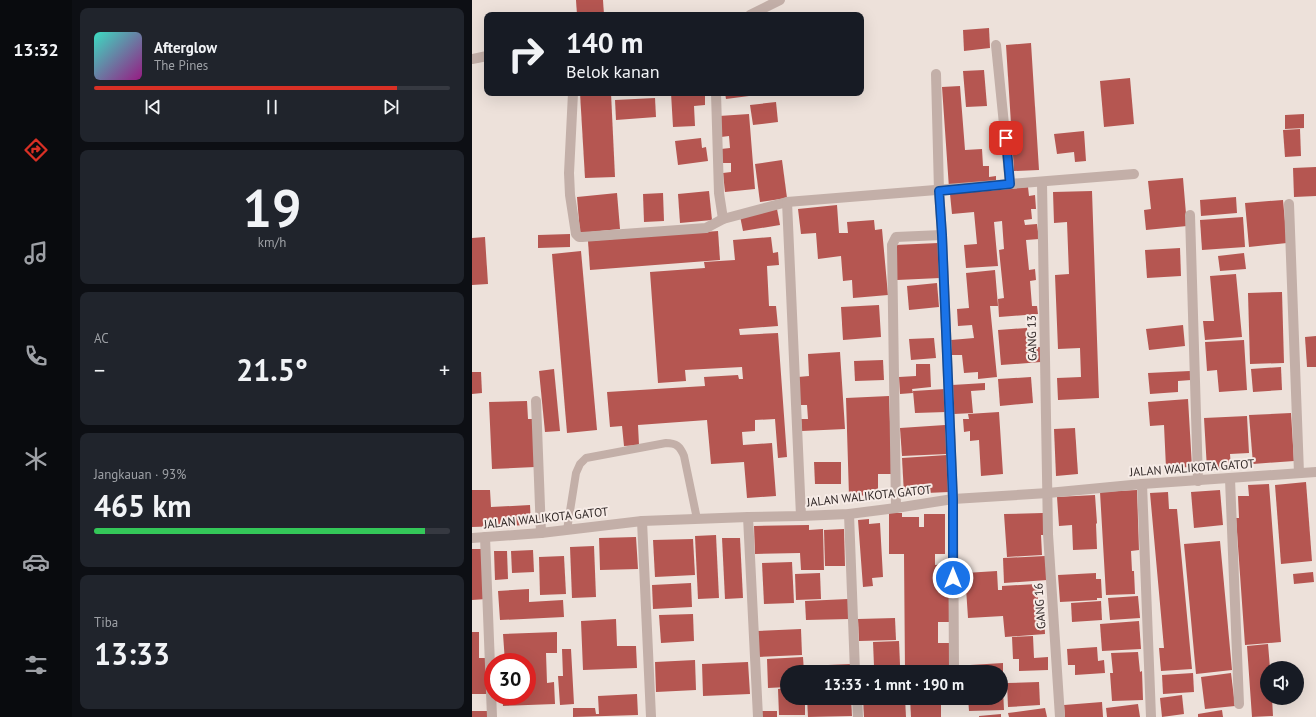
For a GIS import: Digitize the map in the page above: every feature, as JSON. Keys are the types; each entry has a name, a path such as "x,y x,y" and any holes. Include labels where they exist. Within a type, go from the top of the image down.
{"street":[{"path":"756,12 780,0"},
{"path":"996,45 1010,184"},
{"path":"472,58 484,56"},
{"path":"936,74 939,191 953,499 954,665"},
{"path":"573,96 569,173 570,195 576,234 579,237 706,228 723,219 787,202 939,191 1010,184 1042,183 1134,174"},
{"path":"716,96 719,193 723,219"},
{"name":"GANG 13","path":"1042,183 1048,493"},
{"path":"787,202 801,516"},
{"path":"1289,204 1299,473"},
{"path":"1190,215 1198,481"},
{"path":"896,508 892,245 896,236 942,235"},
{"path":"536,401 541,533"},
{"name":"JALAN WALIKOTA GATOT","path":"472,538 541,533 642,521 848,514 953,499 1316,472"},
{"path":"1230,479 1239,704"},
{"path":"1142,484 1151,717"},
{"name":"GANG 16","path":"1048,493 1048,534 1060,717"},
{"path":"848,514 855,665"},
{"path":"748,517 758,717"},
{"path":"642,521 651,717"},
{"path":"485,537 492,717"},
{"path":"857,705 858,717"}],"lane":[{"path":"567,530 576,473 580,464 586,458 666,443 674,443 681,448 697,519"}],"building":[{"path":"576,0 603,0 604,12 577,12"},
{"path":"989,28 990,48 964,51 963,30"},
{"path":"1031,43 1039,170 1014,171 1006,45"},
{"path":"984,70 987,106 966,107 963,71"},
{"path":"1130,78 1134,124 1104,127 1100,81"},
{"path":"960,86 965,150 982,149 983,166 989,166 989,177 996,176 996,185 949,188 942,87"},
{"path":"580,96 611,96 615,177 585,178"},
{"path":"671,96 705,96 705,105 694,106 695,126 673,127"},
{"path":"726,96 749,96 726,99"},
{"path":"655,98 656,117 616,120 615,100"},
{"path":"776,102 778,122 753,125 750,105"},
{"path":"749,114 755,189 725,192 723,173 731,172 731,163 722,163 721,149 730,148 729,136 721,137 719,116"},
{"path":"1304,114 1304,128 1285,129 1285,115"},
{"path":"1300,129 1301,156 1285,157 1283,130"},
{"path":"1084,131 1086,161 1075,162 1074,152 1057,154 1054,134"},
{"path":"701,138 702,148 706,147 708,161 678,165 675,141"},
{"path":"782,160 787,198 760,202 755,164"},
{"path":"1316,167 1316,196 1294,197 1293,168"},
{"path":"1183,178 1187,226 1146,230 1144,210 1151,209 1148,181"},
{"path":"1028,187 1029,196 1035,195 1036,209 1031,209 1032,219 1024,220 1025,225 1037,224 1039,239 1026,240 1029,270 1035,269 1036,280 1030,281 1032,306 1037,306 1038,314 999,317 998,299 1004,298 999,250 1004,249 1002,221 994,222 998,266 966,268 964,245 977,244 974,212 952,214 950,194"},
{"path":"709,191 712,220 680,223 678,194"},
{"path":"1092,191 1099,398 1058,400 1057,378 1081,377 1080,348 1058,349 1055,275 1069,274 1067,222 1054,223 1053,192"},
{"path":"617,193 620,229 580,233 577,197"},
{"path":"663,193 664,221 644,222 643,194"},
{"path":"1236,197 1237,213 1201,216 1200,200"},
{"path":"1283,200 1287,243 1249,247 1245,203"},
{"path":"837,205 839,233 848,233 847,222 874,220 875,230 882,229 888,295 853,298 852,280 843,281 841,256 818,259 816,233 801,234 798,209"},
{"path":"777,209 780,225 743,231 740,216"},
{"path":"1243,217 1245,247 1202,250 1200,220"},
{"path":"718,231 720,260 590,270 588,241"},
{"path":"570,234 570,247 538,248 538,235"},
{"path":"485,237 488,284 472,285 472,238"},
{"path":"771,237 773,253 778,252 779,265 767,266 769,306 776,306 778,326 739,329 740,335 778,333 787,457 778,458 775,419 755,420 755,431 742,432 743,445 772,443 776,496 747,498 744,462 711,464 707,420 638,425 639,445 624,446 622,426 610,427 607,392 705,386 704,377 738,375 739,379 743,379 742,367 685,370 686,381 658,383 650,272 705,268 704,262 735,260 733,240"},
{"path":"938,243 940,278 897,280 895,245"},
{"path":"1180,248 1181,276 1147,278 1145,250"},
{"path":"581,251 597,430 567,433 552,254"},
{"path":"1244,253 1246,269 1220,271 1218,256"},
{"path":"995,270 998,306 990,306 997,377 978,379 978,372 964,373 962,355 952,355 951,340 974,338 972,325 958,326 957,309 969,308 966,273"},
{"path":"1236,274 1242,337 1205,340 1203,321 1214,321 1210,276"},
{"path":"937,283 939,307 909,310 907,286"},
{"path":"1282,292 1284,363 1250,364 1248,293"},
{"path":"879,305 881,337 843,340 841,307"},
{"path":"1183,325 1185,346 1149,350 1146,329"},
{"path":"1027,328 1028,348 1040,347 1041,362 1001,365 998,330"},
{"path":"1316,336 1316,367 1307,367 1305,337"},
{"path":"934,338 936,358 911,360 909,339"},
{"path":"1244,340 1247,390 1219,392 1217,370 1207,371 1205,342"},
{"path":"840,352 845,429 802,431 801,419 808,419 807,405 800,405 798,377 809,376 808,354"},
{"path":"883,360 884,380 855,381 854,361"},
{"path":"916,364 930,364 931,387 912,389 913,393 900,394 899,377 916,376"},
{"path":"1281,367 1282,390 1253,392 1251,369"},
{"path":"554,369 560,431 545,432 539,371"},
{"path":"1190,371 1191,380 1178,381 1178,392 1150,394 1148,373"},
{"path":"472,372 481,372 482,393 472,394"},
{"path":"1031,377 1033,403 1000,406 998,379"},
{"path":"985,383 985,390 971,391 973,413 954,414 952,385"},
{"path":"945,389 946,412 915,413 913,391"},
{"path":"889,396 892,474 878,474 878,495 849,496 846,398"},
{"path":"1188,399 1192,467 1166,468 1164,425 1150,426 1148,402"},
{"path":"527,401 528,419 533,419 535,467 492,469 489,402"},
{"path":"999,412 1003,474 981,476 979,440 970,441 970,431 964,432 963,419 969,419 968,414"},
{"path":"1291,413 1294,461 1253,464 1249,415"},
{"path":"1247,416 1249,453 1230,454 1231,468 1207,469 1204,418"},
{"path":"945,425 947,454 902,456 900,428"},
{"path":"1075,428 1078,474 1056,476 1054,429"},
{"path":"947,455 949,492 904,494 902,458"},
{"path":"814,462 841,462 841,484 815,484"},
{"path":"1306,482 1312,561 1281,564 1275,485"},
{"path":"1269,484 1281,642 1245,645 1236,518 1239,518 1238,496 1249,496 1248,485"},
{"path":"472,490 490,490 491,507 530,505 531,525 472,527"},
{"path":"1137,490 1139,550 1131,551 1135,594 1106,595 1100,492"},
{"path":"1220,490 1223,525 1194,528 1191,492"},
{"path":"1168,492 1169,509 1177,509 1192,669 1161,671 1159,648 1164,648 1150,493"},
{"path":"1095,495 1097,549 1073,550 1072,525 1059,526 1057,497"},
{"path":"889,513 902,513 902,517 919,517 919,527 924,527 924,514 945,514 945,554 935,554 935,565 947,564 947,576 936,576 936,583 941,583 941,587 949,587 950,622 938,622 938,643 951,643 951,665 905,665 904,554 889,554"},
{"path":"1043,513 1044,535 1041,535 1042,555 1007,557 1004,514"},
{"path":"869,519 869,524 880,523 883,577 872,578 873,586 863,587 858,520"},
{"path":"809,525 809,530 823,529 824,570 801,570 800,553 755,554 754,526"},
{"path":"844,529 845,566 825,566 824,530"},
{"path":"716,535 719,598 698,599 695,536"},
{"path":"636,537 638,569 600,570 599,538"},
{"path":"722,538 740,538 743,598 725,599"},
{"path":"693,539 695,575 655,577 653,540"},
{"path":"1220,541 1232,670 1196,674 1184,544"},
{"path":"594,546 596,597 572,598 570,547"},
{"path":"472,549 482,549 486,599 472,600"},
{"path":"533,550 534,572 512,573 511,551"},
{"path":"494,551 507,551 508,579 495,580"},
{"path":"564,556 566,594 540,595 539,557"},
{"path":"1045,556 1047,580 1004,583 1003,558"},
{"path":"792,562 794,603 764,604 762,563"},
{"path":"997,571 998,590 1002,590 1002,586 1037,584 1039,612 1044,612 1045,634 1005,637 1003,616 968,618 965,573"},
{"path":"1313,572 1314,582 1294,584 1293,574"},
{"path":"820,573 821,599 796,600 795,574"},
{"path":"1096,573 1096,579 1101,579 1102,598 1097,598 1097,600 1060,602 1058,575"},
{"path":"691,583 692,607 653,609 652,585"},
{"path":"529,589 529,602 563,600 564,617 500,620 498,591"},
{"path":"1138,596 1140,618 1110,620 1108,598"},
{"path":"848,599 849,619 806,620 805,601"},
{"path":"1101,601 1102,620 1072,622 1071,603"},
{"path":"693,614 694,641 661,643 659,615"},
{"path":"895,618 896,640 859,641 858,619"},
{"path":"616,619 617,646 636,646 637,668 583,670 581,621"},
{"path":"1139,621 1141,649 1102,651 1100,624"},
{"path":"801,629 802,655 758,657 757,631"},
{"path":"472,632 479,632 479,658 484,658 484,694 472,694"},
{"path":"557,632 557,653 546,653 547,683 554,682 555,704 536,705 536,653 504,653 503,634"},
{"path":"1033,636 1034,658 1048,657 1048,670 1019,671 1019,659 1013,659 1012,637"},
{"path":"899,641 900,665 874,665 873,642"},
{"path":"1268,644 1269,661 1260,661 1260,705 1272,705 1273,716 1252,717 1247,646"},
{"path":"1097,647 1098,661 1104,660 1105,673 1075,675 1075,665 1068,665 1067,649"},
{"path":"562,649 571,649 574,704 560,705 558,676 563,676"},
{"path":"1138,652 1140,672 1142,671 1143,700 1112,701 1110,673 1113,673 1111,653"},
{"path":"803,657 804,665 780,665 780,687 768,688 767,659"},
{"path":"695,660 696,690 656,692 655,662"},
{"path":"748,662 750,694 703,696 702,664"},
{"path":"1003,663 1003,665 970,665"},
{"path":"851,664 851,665 828,665"},
{"path":"1193,673 1194,692 1163,694 1162,675"},
{"path":"1231,673 1235,706 1205,709 1201,677"},
{"path":"1039,682 1040,705 1008,707 1008,683"},
{"path":"778,689 780,689 780,705 805,705 805,715 779,715"},
{"path":"637,694 638,715 573,717 573,708 595,708 596,714 599,714 598,696"},
{"path":"1182,695 1184,714 1162,717 1160,698"},
{"path":"1102,702 1103,717 1065,717 1064,705"},
{"path":"1138,704 1140,717 1107,717 1106,708"},
{"path":"503,705 529,705 503,706"},
{"path":"807,705 851,705 852,716 808,717"},
{"path":"863,705 905,705 906,717 864,717"},
{"path":"910,705 941,705 941,717 911,717"},
{"path":"969,705 1004,705 1004,710 969,711"},
{"path":"1045,708 1047,717 1009,717 1008,713"},
{"path":"1222,710 1223,717 1198,717 1198,714"},
{"path":"472,711 489,711 489,717 472,717"},
{"path":"761,711 777,711 777,717 762,717"},
{"path":"1001,714 1001,717 979,717 979,716"}],"route":[{"path":"953,578 953,499 939,191 1010,184 1006,138"}]}
